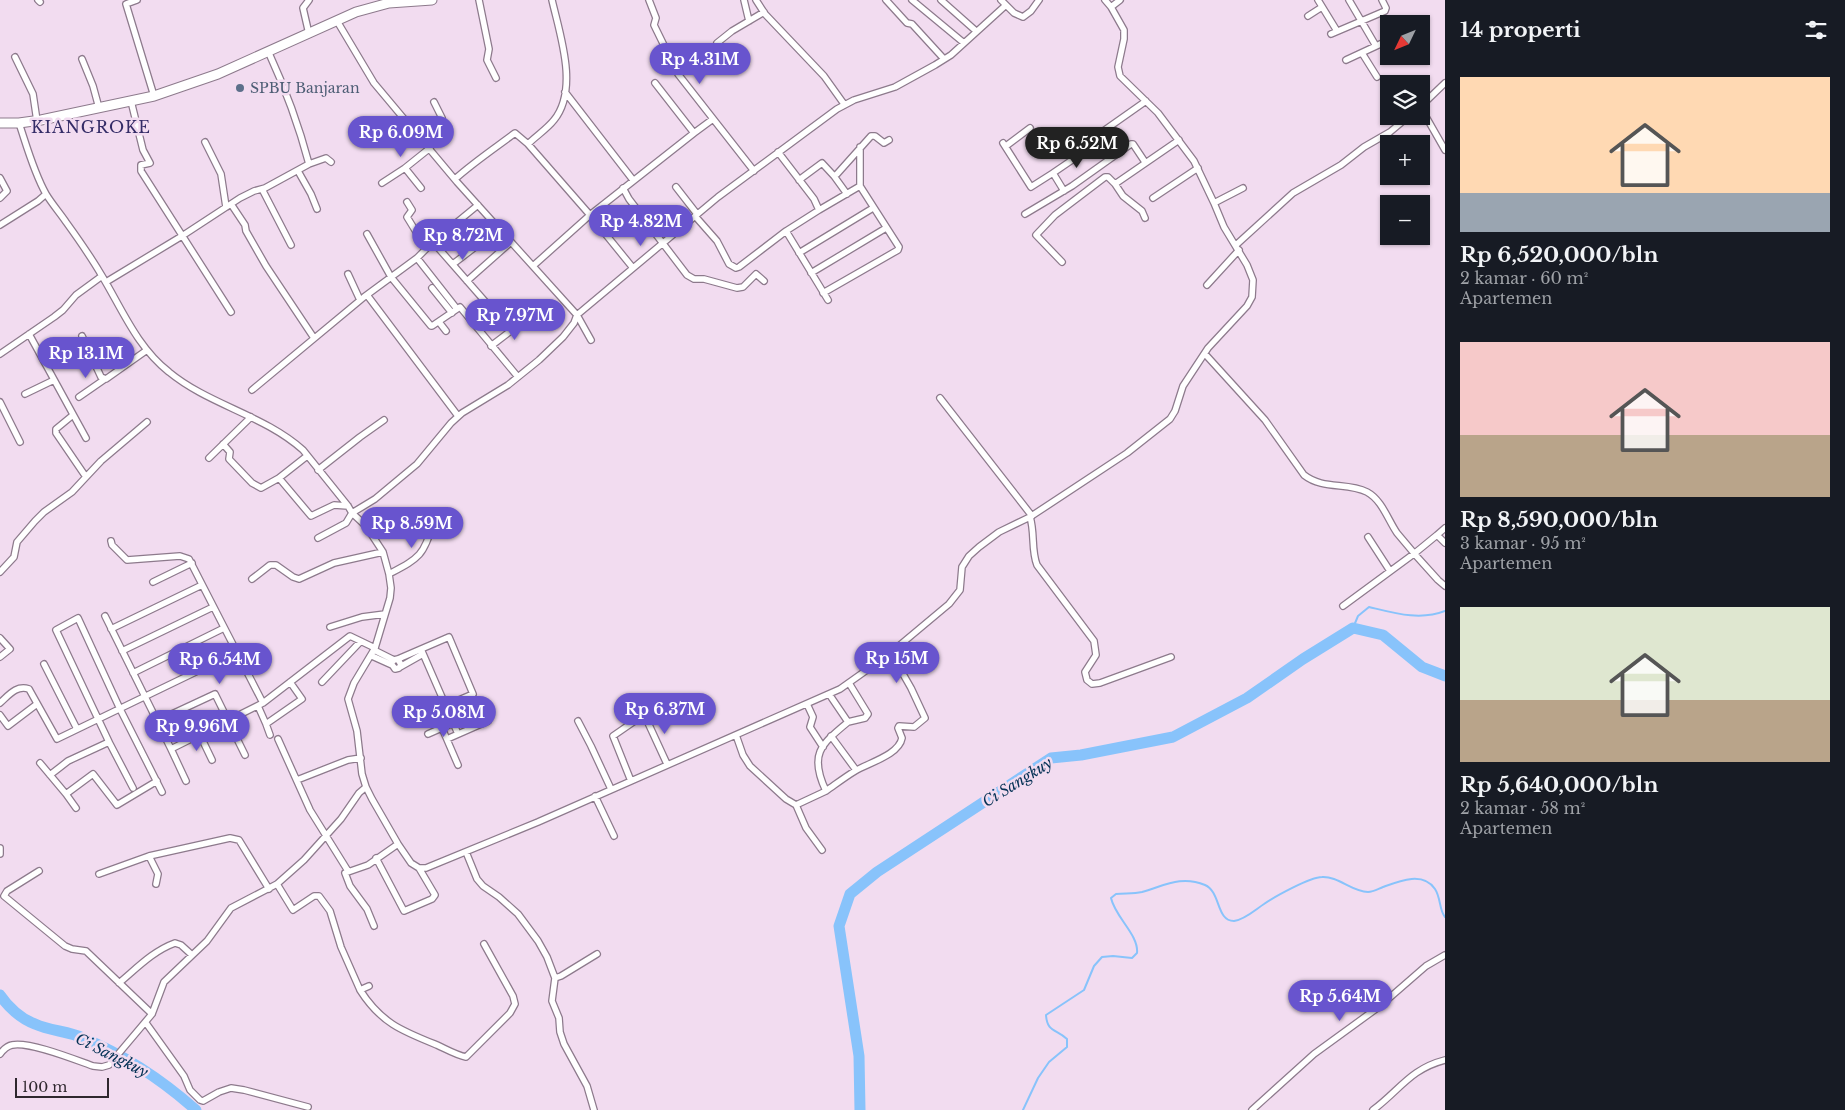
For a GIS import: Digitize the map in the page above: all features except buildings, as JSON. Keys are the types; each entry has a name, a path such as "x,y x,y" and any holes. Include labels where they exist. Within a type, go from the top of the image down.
{"main road":[{"path":"0,123 18,124 36,121 154,96 198,82 356,12 380,5 432,0"}],"street":[{"path":"137,0 126,4 154,96"},
{"path":"309,0 303,8 309,34"},
{"path":"479,0 489,50 488,60 496,78"},
{"path":"528,144 554,120 562,106 568,78 552,0"},
{"path":"649,0 656,18 654,26 672,62 713,119 754,171"},
{"path":"744,0 749,21"},
{"path":"756,0 764,12 824,76 844,104"},
{"path":"886,0 907,23 912,24 944,59"},
{"path":"912,0 964,43"},
{"path":"942,0 976,31"},
{"path":"1001,0 1014,13 1023,17 1031,11 1039,0"},
{"path":"419,868 426,868 466,852 840,689 891,652 956,598 960,590 962,567 969,556 999,532 1031,518 1128,453 1170,419 1175,411 1183,386 1213,342 1247,306 1252,297 1253,280 1224,227 1198,168 1158,113 1126,84 1118,72 1124,30 1105,0"},
{"path":"1111,7 1120,0"},
{"path":"1318,0 1337,31"},
{"path":"1350,0 1376,46"},
{"path":"1330,34 1386,10 1382,0"},
{"path":"318,538 346,523 352,513 375,498 417,464 458,416 518,377 558,343 572,325 577,314 696,215 844,104 894,87 944,59 1006,5"},
{"path":"1308,16 1322,7"},
{"path":"717,43 732,31 764,12"},
{"path":"337,22 374,83 455,179 577,314 592,340"},
{"path":"1346,60 1380,44"},
{"path":"268,51 300,133 309,164"},
{"path":"1362,53 1377,77"},
{"path":"15,57 33,94 36,121"},
{"path":"82,59 93,86 99,108"},
{"path":"655,83 694,133"},
{"path":"1430,98 1445,83"},
{"path":"565,92 633,180"},
{"path":"132,101 143,150 150,163 141,165 141,170 231,312"},
{"path":"1092,139 1146,101"},
{"path":"418,135 442,118 434,102"},
{"path":"533,266 623,188 713,119"},
{"path":"1430,123 1445,150"},
{"path":"18,124 46,194 83,246 128,323 147,350 168,372 196,391 284,436 307,456 352,513 366,526 383,552 391,588 385,614 374,651 354,684 348,699 357,731 366,787 398,844 411,863 419,868 435,895 432,899 404,911 376,858"},
{"path":"1207,285 1237,248 1293,193 1341,165 1364,147 1398,125"},
{"path":"1030,128 1004,145 1031,187 1075,158"},
{"path":"455,179 516,133 528,144 590,215 633,268"},
{"path":"834,176 840,172 871,136 875,136 884,143 888,140"},
{"path":"1115,184 1179,140"},
{"path":"205,142 223,179 222,187 228,206 245,225 246,231 266,266 314,338"},
{"path":"1025,214 1131,144 1133,144 1145,162"},
{"path":"823,293 898,250 898,244 860,186 860,147"},
{"path":"382,183 430,148"},
{"path":"778,152 820,210"},
{"path":"0,354 63,310 76,295 182,236 228,206 309,164 326,158 331,162"},
{"path":"799,180 822,163 847,194"},
{"path":"405,168 421,188"},
{"path":"1153,198 1198,168"},
{"path":"298,171 317,209"},
{"path":"1054,173 1064,190"},
{"path":"1062,262 1036,235 1055,215 1105,177 1108,177 1123,196 1142,211 1145,218"},
{"path":"0,178 8,191 0,198"},
{"path":"676,187 717,241 729,264 736,268 740,267 786,231 860,186"},
{"path":"623,188 629,199 687,275 694,279 737,288 743,287 756,274 764,281"},
{"path":"1214,203 1243,188"},
{"path":"262,189 291,245"},
{"path":"0,225 46,194"},
{"path":"407,202 412,210 407,217 426,248"},
{"path":"252,390 360,300 417,258 426,248 478,205"},
{"path":"799,253 874,208"},
{"path":"452,264 500,228"},
{"path":"811,273 886,228"},
{"path":"786,231 828,300"},
{"path":"367,234 391,277 431,326 460,307 518,377"},
{"path":"433,242 511,331"},
{"path":"467,281 511,242"},
{"path":"417,258 454,311"},
{"path":"348,274 360,300"},
{"path":"432,288 454,311"},
{"path":"367,295 458,416"},
{"path":"492,346 525,320"},
{"path":"439,322 446,331"},
{"path":"29,334 86,438"},
{"path":"82,336 101,377 105,379"},
{"path":"79,397 147,350"},
{"path":"1205,354 1265,420 1304,475 1320,484 1357,489 1370,494 1379,504 1396,532 1445,586"},
{"path":"25,394 54,380"},
{"path":"940,398 1031,518 1033,556 1037,565 1094,641 1096,656 1085,672 1090,682 1094,684 1107,682 1171,657"},
{"path":"0,402 20,442"},
{"path":"73,415 58,425 56,433 86,477"},
{"path":"208,458 251,418"},
{"path":"318,470 384,420"},
{"path":"0,572 14,557 17,542 44,512 72,492 101,460 146,422"},
{"path":"223,444 230,452 229,459 255,486 261,488 279,478 307,456"},
{"path":"279,478 311,516 334,505 348,506"},
{"path":"389,574 417,559 428,541 433,523"},
{"path":"1343,606 1415,554 1445,528"},
{"path":"1437,535 1445,543"},
{"path":"1368,537 1390,571"},
{"path":"111,541 112,545 127,560 180,556 189,559 237,652 260,705 270,735"},
{"path":"252,579 270,565 276,565 299,579 334,563 383,552"},
{"path":"153,582 192,563"},
{"path":"111,629 202,585"},
{"path":"122,651 213,607"},
{"path":"330,627 362,617 385,614"},
{"path":"104,616 186,781"},
{"path":"132,788 56,630 78,618 120,709 162,792"},
{"path":"133,674 224,628"},
{"path":"171,749 260,705 350,636 395,661 422,652"},
{"path":"0,638 10,649 0,657"},
{"path":"395,661 397,669 422,652 449,638 473,694 445,706"},
{"path":"322,682 360,642"},
{"path":"0,702 16,689 22,687 29,689 56,739 237,652"},
{"path":"422,652 458,734"},
{"path":"796,805 826,791 856,770 878,760 897,748 902,738 899,726 914,727 925,718 891,652"},
{"path":"44,664 77,729"},
{"path":"266,724 302,699 290,682"},
{"path":"826,791 818,774 818,756 831,736 848,722 865,718 868,714 849,683"},
{"path":"157,722 216,694 245,754"},
{"path":"829,694 848,722"},
{"path":"0,715 8,726 37,704"},
{"path":"807,704 813,717 810,726 823,747"},
{"path":"631,781 613,736 655,707"},
{"path":"644,714 668,764"},
{"path":"447,739 488,721"},
{"path":"578,721 611,789"},
{"path":"428,734 453,723"},
{"path":"442,728 458,765"},
{"path":"200,734 212,760"},
{"path":"736,735 743,755 750,766 786,799 796,805 806,828 822,850"},
{"path":"831,736 856,770"},
{"path":"278,740 310,810 348,871"},
{"path":"50,775 68,761 109,742"},
{"path":"297,780 348,760 361,758"},
{"path":"40,763 76,808"},
{"path":"66,794 93,774 116,805 157,781"},
{"path":"0,1054 8,1046 18,1044 42,1049 93,1066 102,1067 109,1065 152,1014 164,982 210,937 231,908 277,884 304,860 341,819 359,793 366,787"},
{"path":"595,796 614,836"},
{"path":"99,874 149,856 215,840 235,839 239,840 268,889"},
{"path":"348,871 364,868 398,844"},
{"path":"0,848 0,854"},
{"path":"466,852 477,879 483,886 510,906 527,925 547,957 555,978 552,1001 558,1018 560,1032 564,1044 587,1086 594,1110"},
{"path":"149,856 158,874 156,884"},
{"path":"39,871 7,891 4,896 65,946 86,951 152,1014"},
{"path":"348,871 345,873 350,886 366,907 374,926"},
{"path":"277,884 293,910 314,896 319,896 330,911 342,947 360,990 371,1007 391,1024 466,1057 510,1013 514,1004 513,996 484,944"},
{"path":"120,983 155,953 175,943 181,945 192,955"},
{"path":"555,978 597,954"},
{"path":"1252,1110 1314,1054 1380,1006 1426,966 1445,955"},
{"path":"360,990 369,986"},
{"path":"146,1023 184,1076 190,1090 200,1100 203,1101 227,1088 232,1088 308,1107"},
{"path":"1373,1110 1413,1074 1445,1060"}],"waterway":[{"path":"1353,628 1358,616 1369,607 1397,614 1417,616 1445,611"},
{"name":"Ci Sangkuy","path":"860,1110 859,1056 839,926 850,894 877,872 1051,758 1081,755 1173,737 1247,698 1303,659 1353,628 1383,635 1422,667 1445,676"},
{"path":"1023,1110 1038,1078 1049,1062 1067,1047 1067,1039 1048,1025 1046,1015 1084,990 1094,966 1102,957 1132,958 1137,953 1134,939 1113,905 1111,898 1116,894 1142,892 1173,882 1196,882 1210,889 1224,916 1228,920 1234,921 1246,917 1284,892 1316,878 1328,877 1356,890 1368,892 1403,880 1417,879 1424,880 1435,889 1445,917"},
{"name":"Ci Sangkuy","path":"0,995 15,1012 30,1022 77,1036 128,1060 170,1088 196,1110"}],"place":[{"name":"SPBU Banjaran","path":"240,88"}],"district":[{"name":"KIANGROKE","path":"91,127"}]}
